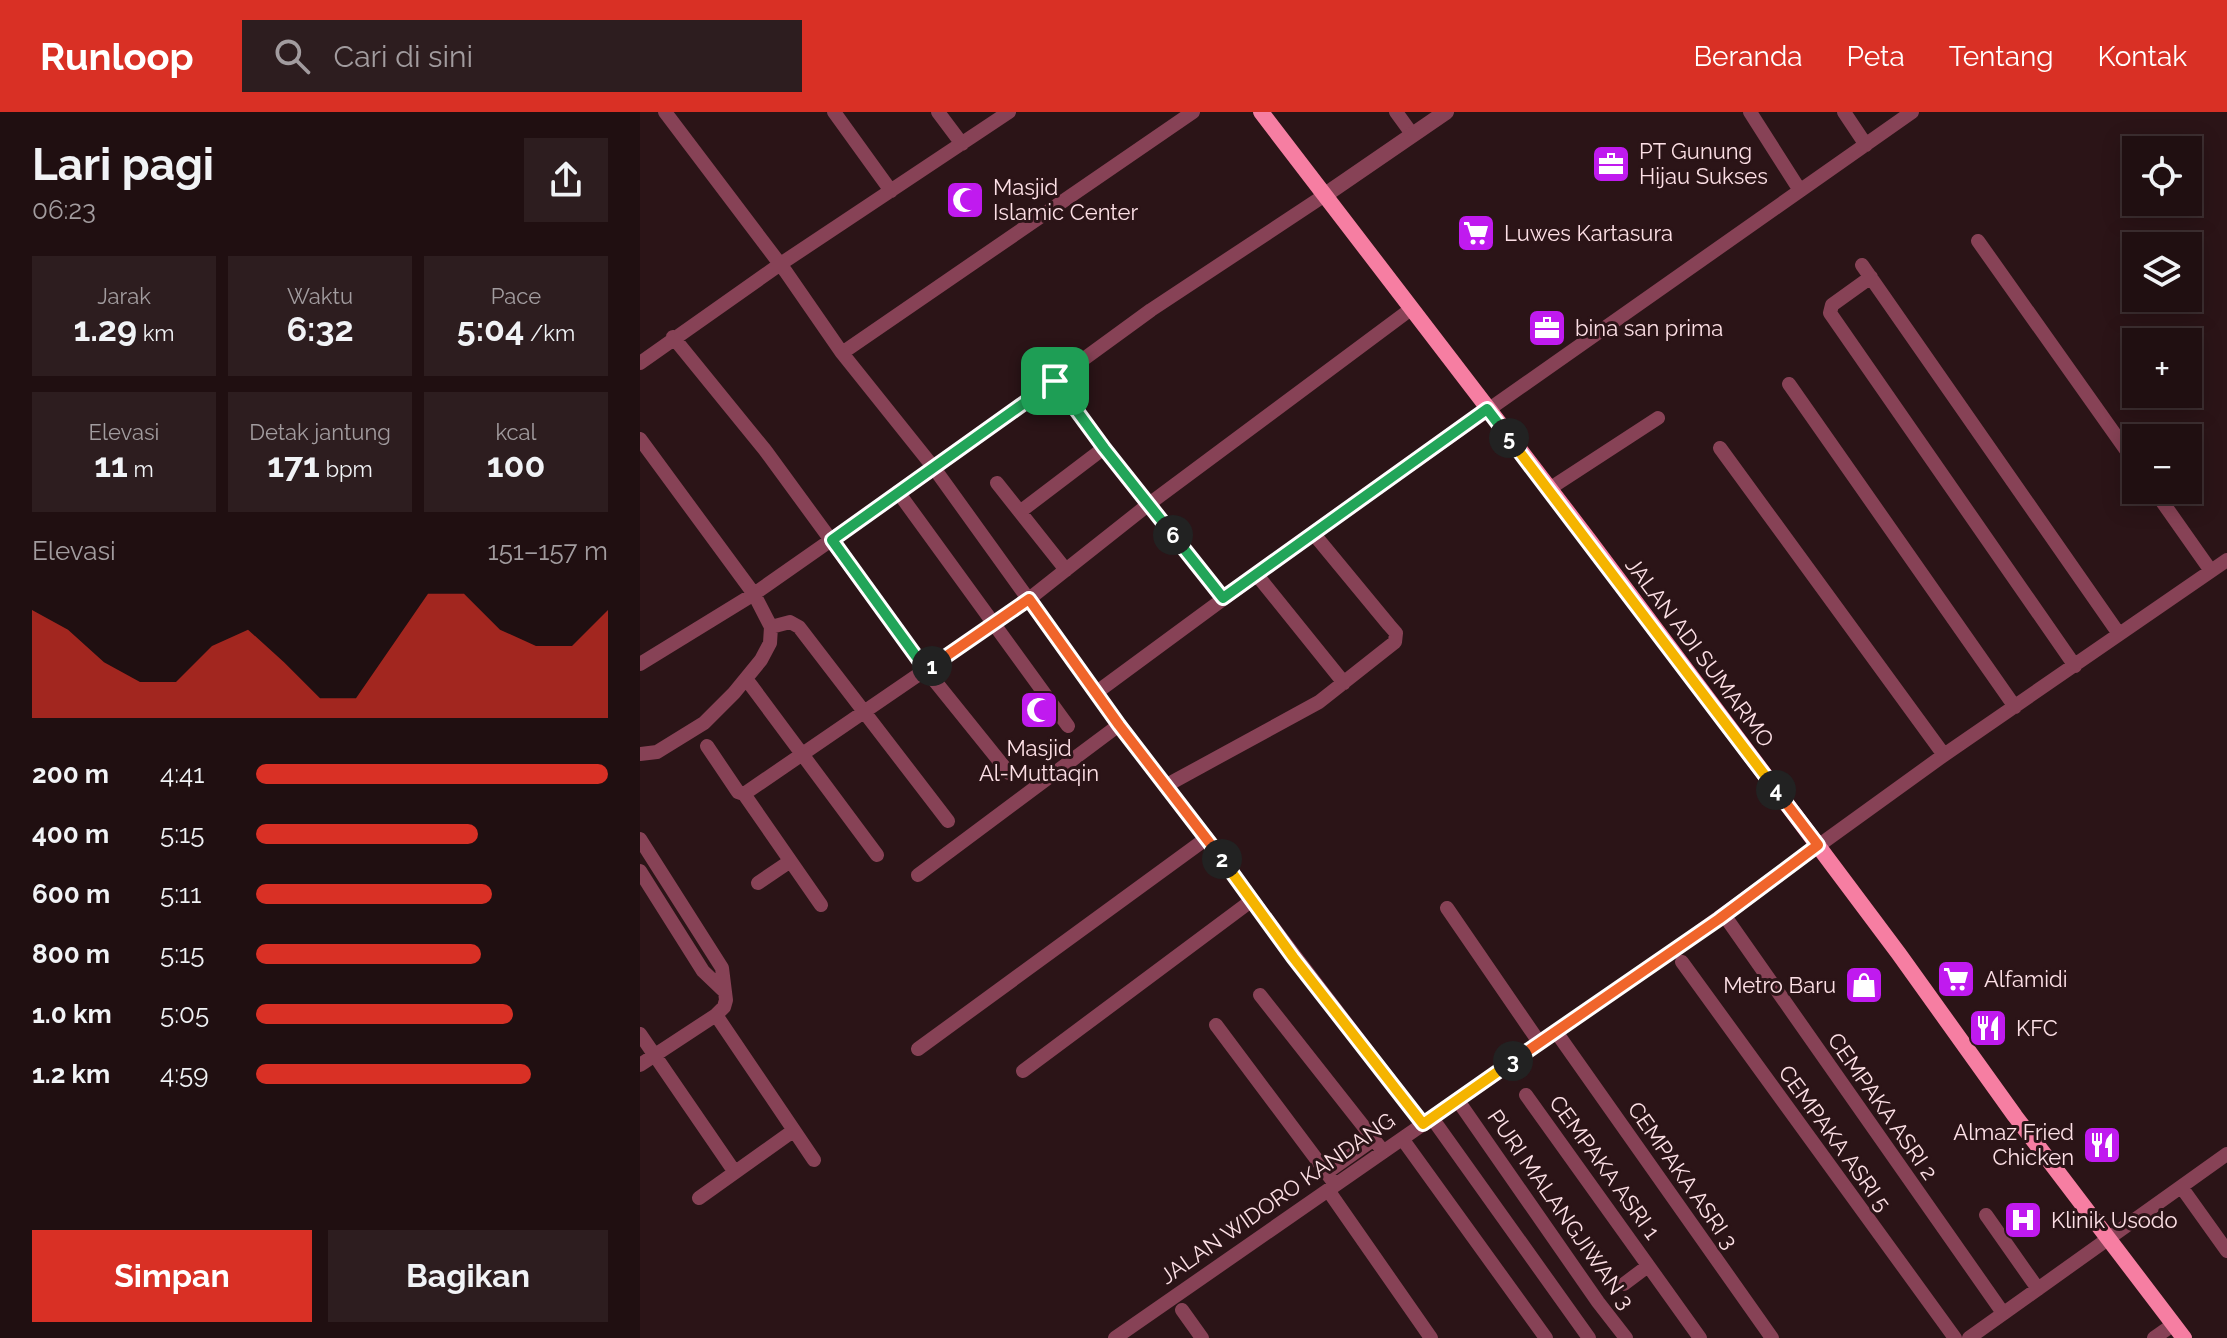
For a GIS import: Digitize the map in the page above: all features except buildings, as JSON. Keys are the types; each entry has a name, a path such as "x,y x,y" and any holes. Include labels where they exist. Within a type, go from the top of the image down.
{"main road":[{"name":"JALAN ADI SUMARMO","path":"1261,112 1593,546 1818,845 2015,1116 2179,1331"}],"street":[{"path":"665,112 842,353 934,468 1119,725 1207,838 1293,957 1428,1121 1589,1338"},
{"path":"834,112 891,191"},
{"path":"938,112 962,144"},
{"path":"842,353 1193,112"},
{"path":"1396,112 1412,134"},
{"path":"640,664 754,594 1151,310 1446,112"},
{"path":"1750,112 1799,189"},
{"path":"1844,112 1866,145"},
{"path":"1097,692 1487,409 1912,112"},
{"path":"640,363 673,337 962,144 1000,115"},
{"path":"1978,241 2122,444"},
{"path":"2075,666 1830,313 1832,305 1866,271 2119,634"},
{"path":"744,794 1029,599 1149,504 1411,309"},
{"path":"673,337 765,450 926,670 1009,773"},
{"path":"1055,381 1223,598"},
{"path":"1789,384 2015,707"},
{"path":"1549,489 1658,418"},
{"path":"640,439 754,594 771,627 770,643 761,660 704,723 657,752 640,754"},
{"path":"1021,511 1104,448"},
{"path":"1720,448 1944,755"},
{"path":"997,483 1066,570"},
{"path":"898,492 1068,726"},
{"path":"2164,504 2211,571"},
{"path":"1167,785 1319,702 1395,642 1396,633 1313,533"},
{"name":"JALAN WIDORO KANDANG","path":"1115,1338 1378,1145 1428,1121 1719,919 1944,755 2227,560"},
{"path":"1257,575 1344,683"},
{"path":"771,627 790,622 799,627 948,821"},
{"path":"750,684 877,855"},
{"path":"918,875 1119,725"},
{"path":"707,746 821,905"},
{"path":"918,1049 1207,838"},
{"path":"640,839 722,968 725,992 724,1007 716,1015 640,1065"},
{"path":"758,883 789,862"},
{"path":"640,871 703,971 725,992"},
{"path":"662,905 677,896"},
{"path":"1023,1071 1251,901"},
{"path":"1447,908 1539,1042"},
{"name":"CEMPAKA ASRI 2","path":"1729,922 2003,1313"},
{"name":"CEMPAKA ASRI 5","path":"1682,962 1955,1338"},
{"path":"1260,995 1378,1145"},
{"path":"716,1015 814,1160"},
{"path":"1216,1025 1330,1183 1431,1338"},
{"path":"640,1034 734,1171"},
{"name":"CEMPAKA ASRI 3","path":"1559,1036 1772,1338"},
{"name":"CEMPAKA ASRI 1","path":"1526,1095 1700,1338"},
{"name":"PURI MALANGJIWAN 3","path":"1461,1105 1626,1338"},
{"path":"699,1198 793,1131"},
{"path":"1406,1144 1546,1338"},
{"path":"1969,1338 2227,1154"},
{"path":"2182,1188 2227,1251"},
{"path":"1986,1215 2038,1289"},
{"name":"CEMPAKA ASRI 1","path":"1624,1284 1648,1266"},
{"path":"1182,1310 1202,1338"},
{"path":"2154,1338 2179,1331"}],"place":[{"name":"PT Gunung Hijau Sukses","path":"1611,164"},
{"name":"Masjid Islamic Center","path":"965,200"},
{"name":"Luwes Kartasura","path":"1476,233"},
{"name":"bina san prima","path":"1547,328"},
{"name":"Masjid Al-Muttaqin","path":"1039,710"},
{"name":"Alfamidi","path":"1956,979"},
{"name":"Metro Baru","path":"1864,985"},
{"name":"KFC","path":"1988,1028"},
{"name":"Almaz Fried Chicken","path":"2102,1145"},
{"name":"Klinik Usodo","path":"2023,1220"}],"route":[{"path":"1055,381 1223,598 1487,409 1598,551 1818,845 1719,919 1423,1124 1293,957 1029,599 926,670 832,540 1055,381"}]}
